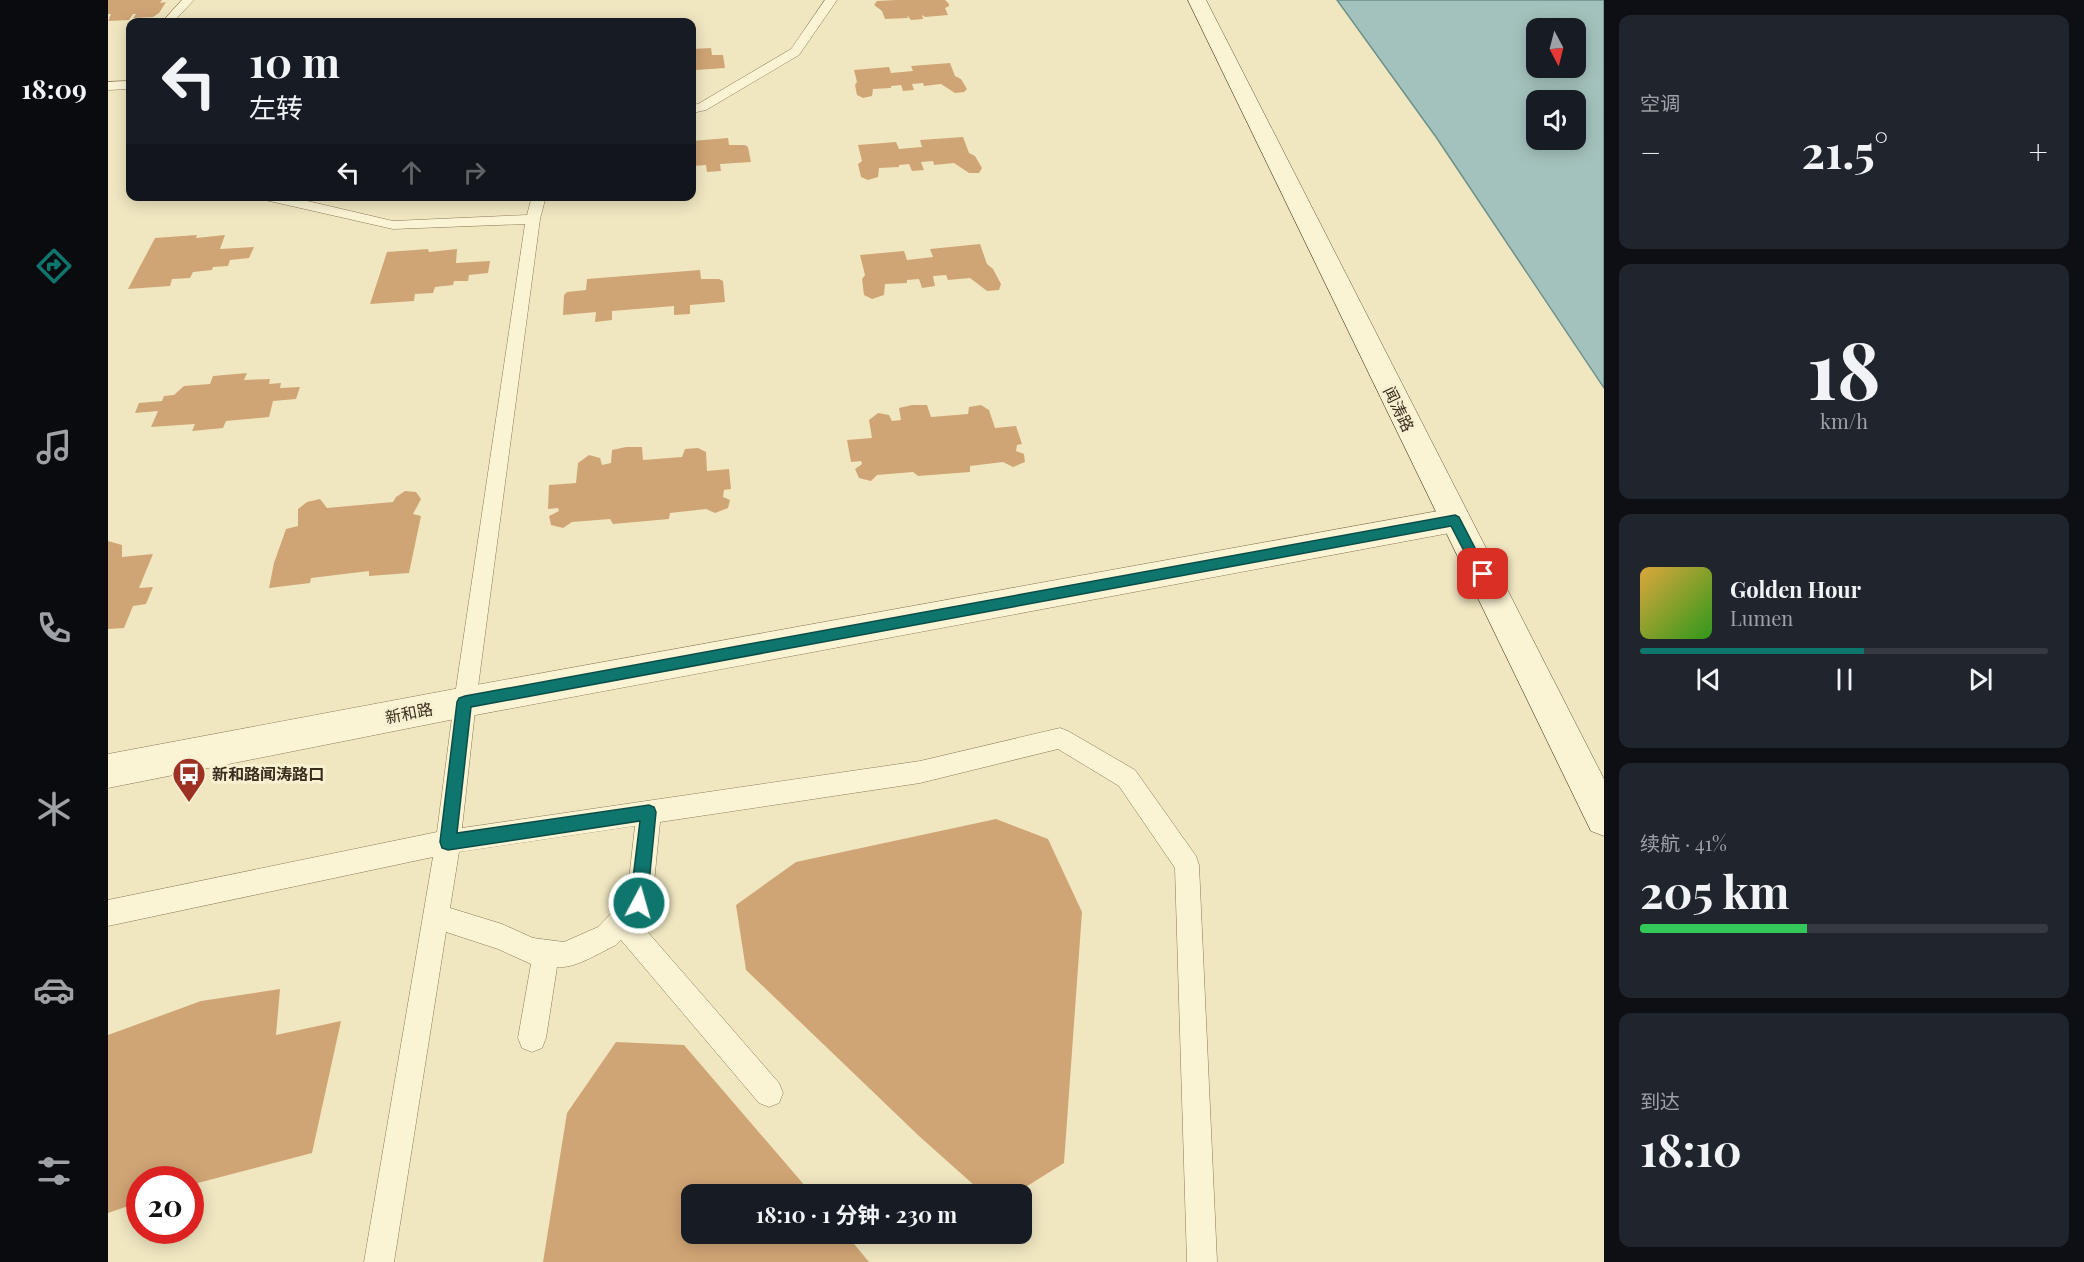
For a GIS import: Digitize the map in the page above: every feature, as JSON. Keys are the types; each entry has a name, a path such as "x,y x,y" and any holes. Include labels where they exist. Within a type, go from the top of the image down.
{"main road":[{"name":"闻涛路","path":"1197,0 1604,818"},
{"name":"新和路","path":"108,771 465,702 1455,520"}],"lane":[{"path":"171,18 188,0"},
{"path":"696,108 702,107 795,52 831,0"},
{"path":"108,86 126,85"},
{"path":"288,201 393,225 533,219"},
{"path":"379,1262 448,842 465,702 533,219 538,201"},
{"path":"108,913 448,842 920,772 1060,738 1127,778 1187,865 1202,1262"},
{"path":"435,916 502,937 531,951 546,953 564,955 607,936 639,903 649,812"},
{"path":"621,921 769,1093"},
{"path":"532,1038 546,953"}],"water":[{"path":"1337,0 1604,0 1604,388 1436,137"}],"building":[{"path":"108,0 162,0 160,3 166,2 159,13 153,17 133,18 136,14 133,14 126,20 108,21 111,14 108,14"},
{"path":"945,0 949,4 945,8 948,15 925,17 922,15 923,19 911,20 907,15 908,18 885,19 882,11 874,5 877,1"},
{"path":"711,48 712,55 723,55 725,68 696,70 696,49"},
{"path":"950,63 955,76 961,79 967,89 964,92 955,93 941,84 924,86 923,83 912,84 914,90 903,91 901,85 873,89 872,96 863,98 857,95 854,70 889,67 891,73 913,71 911,66"},
{"path":"963,137 969,153 975,156 982,168 979,173 969,173 954,163 934,165 933,161 921,162 924,170 912,171 909,164 899,165 899,167 879,168 878,177 868,180 861,177 858,164 862,161 858,145 896,142 899,149 922,147 920,140"},
{"path":"728,138 729,145 748,147 751,162 720,164 721,171 707,172 706,165 696,166 696,141"},
{"path":"197,235 196,238 225,235 220,249 254,247 249,258 230,260 228,266 213,267 212,270 193,272 190,278 172,279 170,286 128,289 155,238"},
{"path":"980,244 987,264 993,269 1001,284 999,290 987,291 970,278 948,280 946,275 933,276 935,286 922,288 919,279 907,280 907,283 885,284 884,295 872,299 864,295 862,279 865,275 860,255 904,251 907,260 933,257 930,249"},
{"path":"428,249 429,252 457,249 456,263 490,261 488,273 469,275 468,281 454,281 453,285 435,287 433,293 415,294 414,301 370,304 387,252"},
{"path":"700,270 701,279 723,281 725,302 690,305 690,314 674,315 674,306 612,311 612,320 595,322 596,312 563,315 564,295 567,292 586,290 587,279"},
{"path":"247,373 244,380 270,379 269,384 281,383 280,388 300,387 296,399 273,401 269,417 226,421 223,428 192,431 195,424 151,427 158,411 135,413 139,403 162,401 164,396 174,395 184,386 210,384 213,376"},
{"path":"927,405 931,417 968,414 969,407 981,405 989,410 995,428 1016,426 1022,444 1017,445 1016,451 1024,454 1025,462 1013,467 1003,462 970,466 970,472 918,476 913,472 877,475 871,481 859,478 855,469 862,464 861,461 851,462 847,440 872,438 869,420 878,413 889,415 892,421 901,420 899,408"},
{"path":"642,447 643,460 682,457 685,449 698,448 706,452 707,471 729,469 731,489 724,490 723,497 730,500 728,508 715,513 706,509 670,513 669,519 613,524 610,519 572,522 563,528 551,525 549,516 559,511 558,508 548,509 549,485 576,483 578,463 589,455 600,458 602,465 611,463 612,450"},
{"path":"405,491 416,492 421,499 413,514 421,516 409,573 369,576 369,571 311,578 310,583 269,588 274,563 286,529 298,526 298,509 307,502 320,499 327,508 393,502"},
{"path":"108,541 122,545 122,557 153,554 139,588 153,587 146,604 133,606 124,628 108,629"},
{"path":"996,819 1048,839 1082,912 1064,1163 1030,1184 973,1184 919,1136 746,970 736,905 796,862"},
{"path":"280,989 276,1035 341,1021 312,1153 204,1181 204,1166 126,1166 126,1207 108,1213 108,1035 201,1001"},
{"path":"616,1042 684,1045 803,1184 681,1184 681,1244 854,1244 869,1262 543,1262 567,1113"}],"place":[{"name":"新和路闻涛路口","path":"189,803"}],"route":[{"path":"639,903 649,812 448,842 465,702 1455,520 1483,574"}]}
